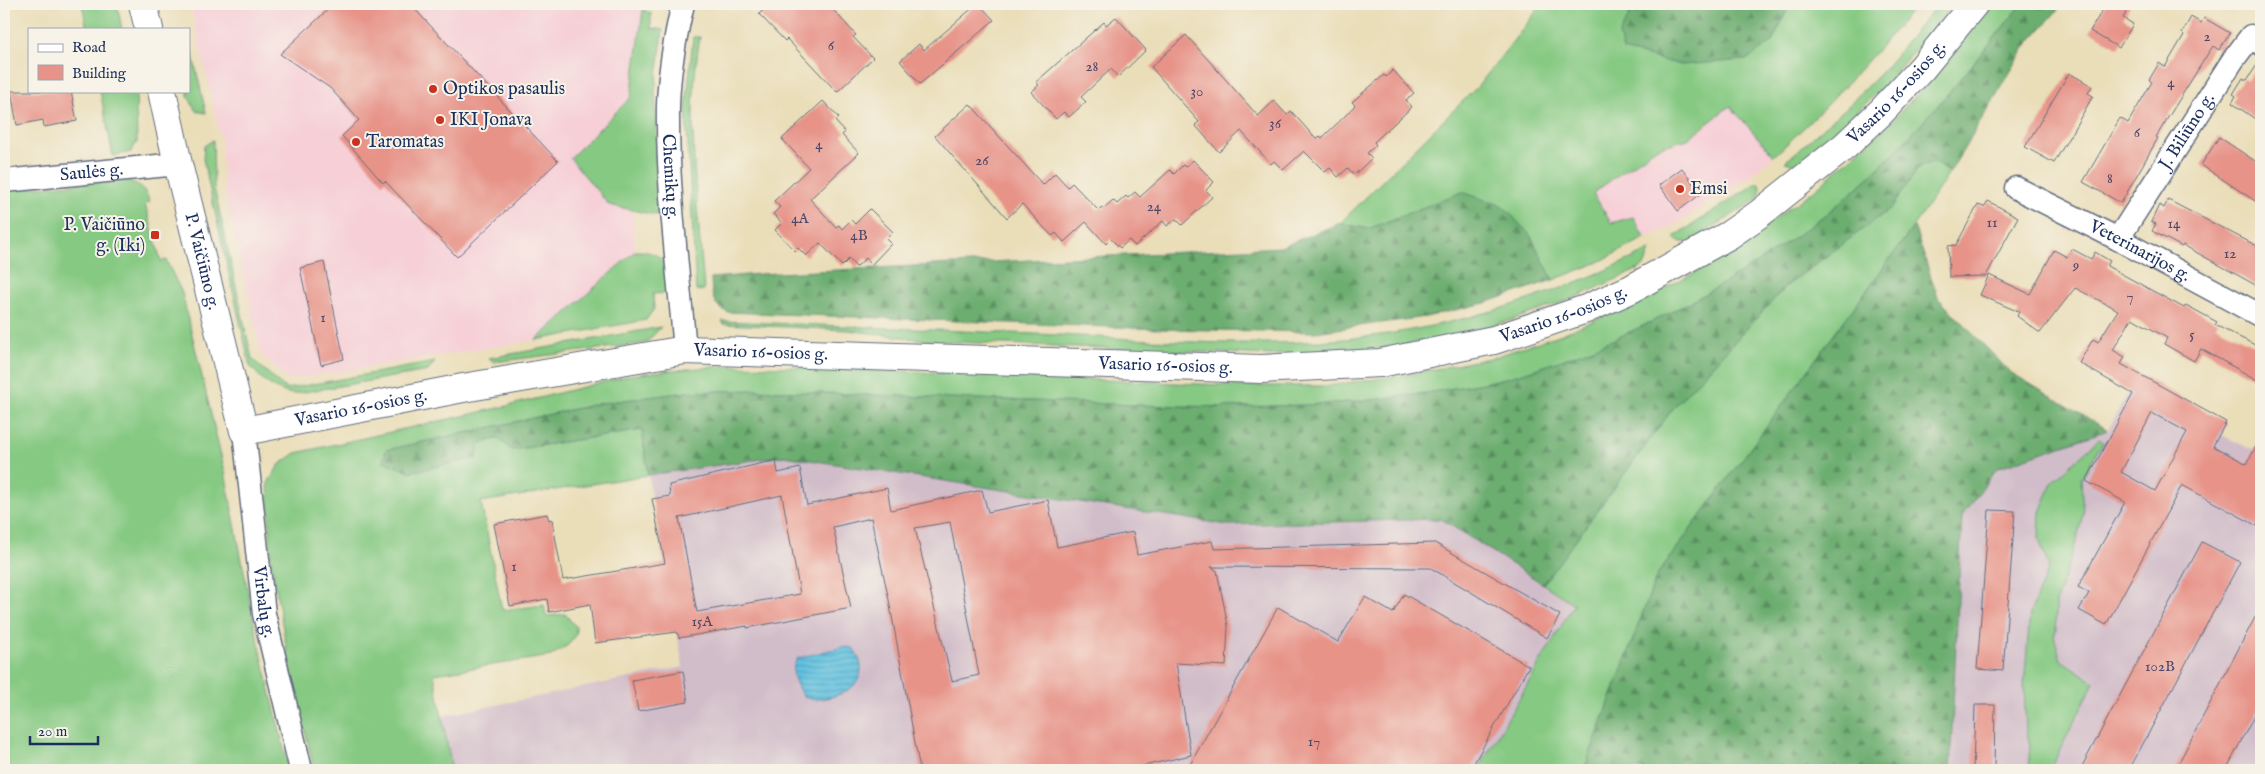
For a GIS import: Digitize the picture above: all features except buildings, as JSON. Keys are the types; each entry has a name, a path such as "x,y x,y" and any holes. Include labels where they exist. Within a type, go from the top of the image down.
{"main road":[{"path":"144,4 149,28"},
{"name":"Vasario 16-osios g.","path":"244,431 463,388 685,350 1261,369 1380,363 1494,340 1586,309 1631,289 1730,235 1845,146 1881,112 1922,68 1974,4"},
{"name":"P. Vaičiūno g.","path":"162,92 178,164 244,431"}],"street":[{"name":"Chemikų g.","path":"682,4 671,68 668,105 674,232 685,350"},
{"name":"J. Biliūno g.","path":"2118,239 2250,36 2261,44"},
{"name":"Saulės g.","path":"4,181 178,164"},
{"name":"Veterinarijos g.","path":"2016,188 2118,239 2261,316"},
{"name":"Virbalų g.","path":"244,431 264,614 301,770"}],"shaded area":[{"path":"190,4 643,4 631,97 570,158 609,205 632,210 635,251 536,340 288,380 261,354 224,189 221,140"},
{"path":"1730,106 1774,156 1752,174 1670,228 1645,238 1633,218 1611,223 1592,194 1656,148 1688,139"},
{"path":"2136,378 2227,424 2222,435 2261,454 2261,770 2050,770 2074,670 2061,660 2054,636 2056,631 2056,602 2077,540 2083,513 2081,479 2102,442 2039,539 2049,568 2030,613 2026,729 2030,745 2028,770 1950,770 1962,516 1997,468 2108,430"},
{"path":"784,456 1228,525 1441,519 1574,604 1478,770 452,770 442,716 683,667 648,475"}],"green space":[{"path":"82,4 117,4 122,28 87,28"},
{"path":"1542,4 1635,4 1619,35 1772,42 1790,4 1917,4 1848,83 1774,156 1730,106 1688,139 1656,148 1593,193 1611,223 1633,217 1645,238 1597,263 1553,280 1530,235 1463,192 1368,229 1340,223 1479,85"},
{"path":"1635,4 1790,4 1772,42 1746,60 1681,65 1623,50 1619,35"},
{"path":"1938,4 1954,4 1885,85 1804,162 1795,165 1785,162 1847,107 1883,70"},
{"path":"1994,4 2022,4 1955,86 1908,138 1858,187 1831,210 1760,261 1683,306 1602,344 1510,377 1438,391 1349,402 1218,407 755,390 687,392 602,403 386,450 479,444 498,438 512,450 642,430 648,475 481,502 502,610 544,605 546,616 565,614 576,627 576,634 568,645 551,656 434,674 452,770 314,770 288,656 271,562 268,483 279,465 296,453 503,407 631,375 724,366 802,367 1245,386 1323,386 1406,375 1494,357 1562,334 1637,302 1704,268 1757,231 1812,192 1889,124 1927,84"},
{"path":"2022,4 2063,4 2026,46 1950,172 1933,162 1920,166 1891,208 1786,286 1674,407 1543,584 1441,519 1228,525 784,456 648,475 642,430 511,450 498,438 479,444 477,458 410,472 383,461 386,450 602,403 687,392 755,390 1218,407 1349,402 1438,391 1510,377 1561,360 1643,326 1722,284 1797,236 1858,187 1908,138 1955,86"},
{"path":"643,10 651,13 651,28 663,30 655,92 660,206 656,215 609,205 570,158 631,97"},
{"path":"693,37 700,37 693,100 693,132 704,290 696,291 686,108"},
{"path":"190,42 206,113 196,111 188,96 188,92 190,92"},
{"path":"100,92 136,92 137,142 131,152 113,156"},
{"path":"213,140 214,187 252,359 286,389 435,362 428,371 293,394 274,388 250,366 203,159 204,146"},
{"path":"1933,162 1950,172 1914,226 1657,575 1584,770 1478,770 1574,604 1543,584 1674,407 1786,286 1891,208 1920,166"},
{"path":"119,180 139,185 148,197 150,202 145,204 161,261 166,260 182,293 225,472 254,623 289,770 4,770 4,190"},
{"path":"1758,182 1761,190 1757,199 1689,243 1677,241 1674,237"},
{"path":"1462,192 1503,206 1530,235 1553,280 1485,303 1426,317 1314,332 1160,329 727,312 718,306 712,294 711,278 759,274 1281,247 1340,223 1368,229"},
{"path":"1914,226 1938,298 2010,372 2108,430 1997,468 1962,516 1950,770 1584,770 1657,575"},
{"path":"1650,250 1645,265 1639,269 1572,299 1509,321 1441,338 1388,348 1328,353 1271,355 932,341 848,330 724,324 722,321 1188,342 1286,343 1319,341 1405,331 1489,312 1570,285"},
{"path":"635,251 659,257 665,268 668,293 653,294 654,309 646,320 536,340"},
{"path":"661,327 646,343 494,362 489,358"},
{"path":"2099,439 2103,442 2081,479 2083,513 2077,540 2056,602 2056,631 2054,636 2061,660 2094,682 2050,770 2028,770 2030,745 2026,729 2024,687 2030,613 2049,568 2039,539 2040,512 2053,481"}],"water":[{"path":"843,647 853,648 858,657 861,666 858,681 845,692 826,698 809,699 804,696 796,683 793,670 798,658"}],"place":[{"name":"Optikos pasaulis","path":"433,89"},
{"name":"IKI Jonava","path":"440,120"},
{"name":"Taromatas","path":"356,142"},
{"name":"Emsi","path":"1680,189"},
{"name":"P. Vaičiūno g. (Iki)","path":"155,235"}]}
